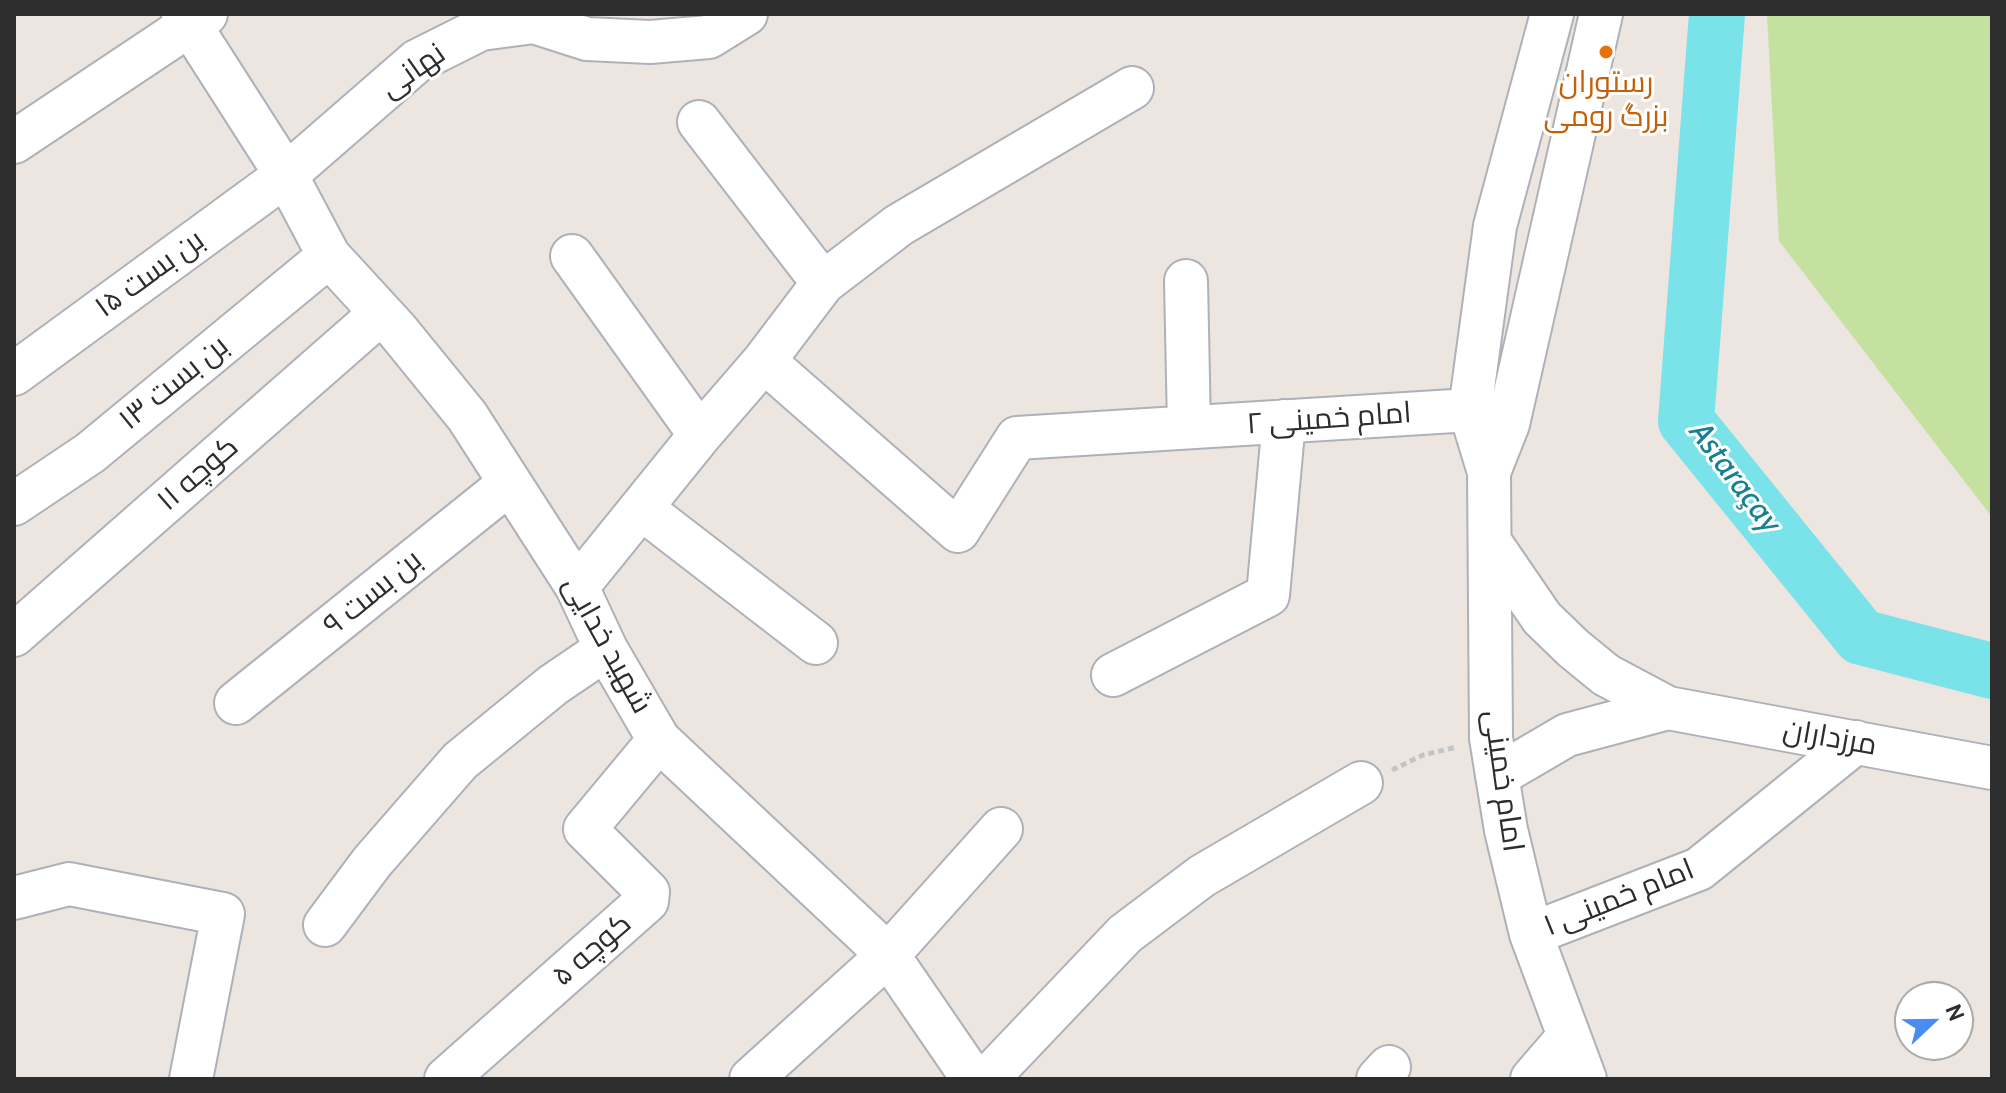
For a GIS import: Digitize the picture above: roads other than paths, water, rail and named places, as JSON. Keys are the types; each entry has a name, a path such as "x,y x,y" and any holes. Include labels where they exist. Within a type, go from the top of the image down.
{"street":[{"name":"نهانی","path":"286,175 417,61 481,29 534,22 560,23 587,39 650,42 709,37 746,14"},
{"name":"امام خمینی","path":"1552,14 1495,226 1470,410 1489,472 1494,757 1506,830 1531,934 1585,1079"},
{"name":"امام خمینی","path":"1489,472 1508,424 1601,14"},
{"path":"14,142 193,18"},
{"name":"شهید خدایی","path":"193,18 286,175 329,256 467,416 577,587 606,649 659,740 888,955 973,1079"},
{"path":"577,587 764,361 823,283 899,225 1132,88"},
{"path":"699,122 823,283"},
{"name":"بن بست ۱۵","path":"14,374 286,175"},
{"name":"بن بست ۱۳","path":"14,504 90,453 329,256"},
{"path":"572,256 700,435"},
{"path":"1186,281 1189,427"},
{"name":"کوچه ۱۱","path":"14,635 381,313"},
{"name":"امام خمینی ۲","path":"764,361 958,531 1017,438 1470,410"},
{"path":"1113,675 1268,595 1284,421"},
{"name":"بن بست ۹","path":"236,703 510,483"},
{"path":"641,508 816,643"},
{"name":"مرزداران","path":"1490,542 1542,618 1573,648 1606,675 1668,708 1992,768"},
{"path":"325,925 372,862 460,761 553,685 606,649"},
{"name":"مرزداران","path":"1494,757 1668,708"},
{"name":"کوچه ۵","path":"446,1079 647,901 648,892 585,829 659,740"},
{"name":"امام خمینی ۱","path":"1531,934 1699,869 1856,742"},
{"path":"987,1079 1125,934 1202,876 1361,783"},
{"path":"751,1079 888,955 1001,829"},
{"path":"14,898 69,884 223,914 191,1079"},
{"path":"1532,1079 1569,1036"}],"waterway":[{"name":"Astaraçay","path":"1717,14 1686,421 1861,637 1992,671"}],"place":[{"name":"رستوران بزرگ رومی","path":"1606,52"}]}
